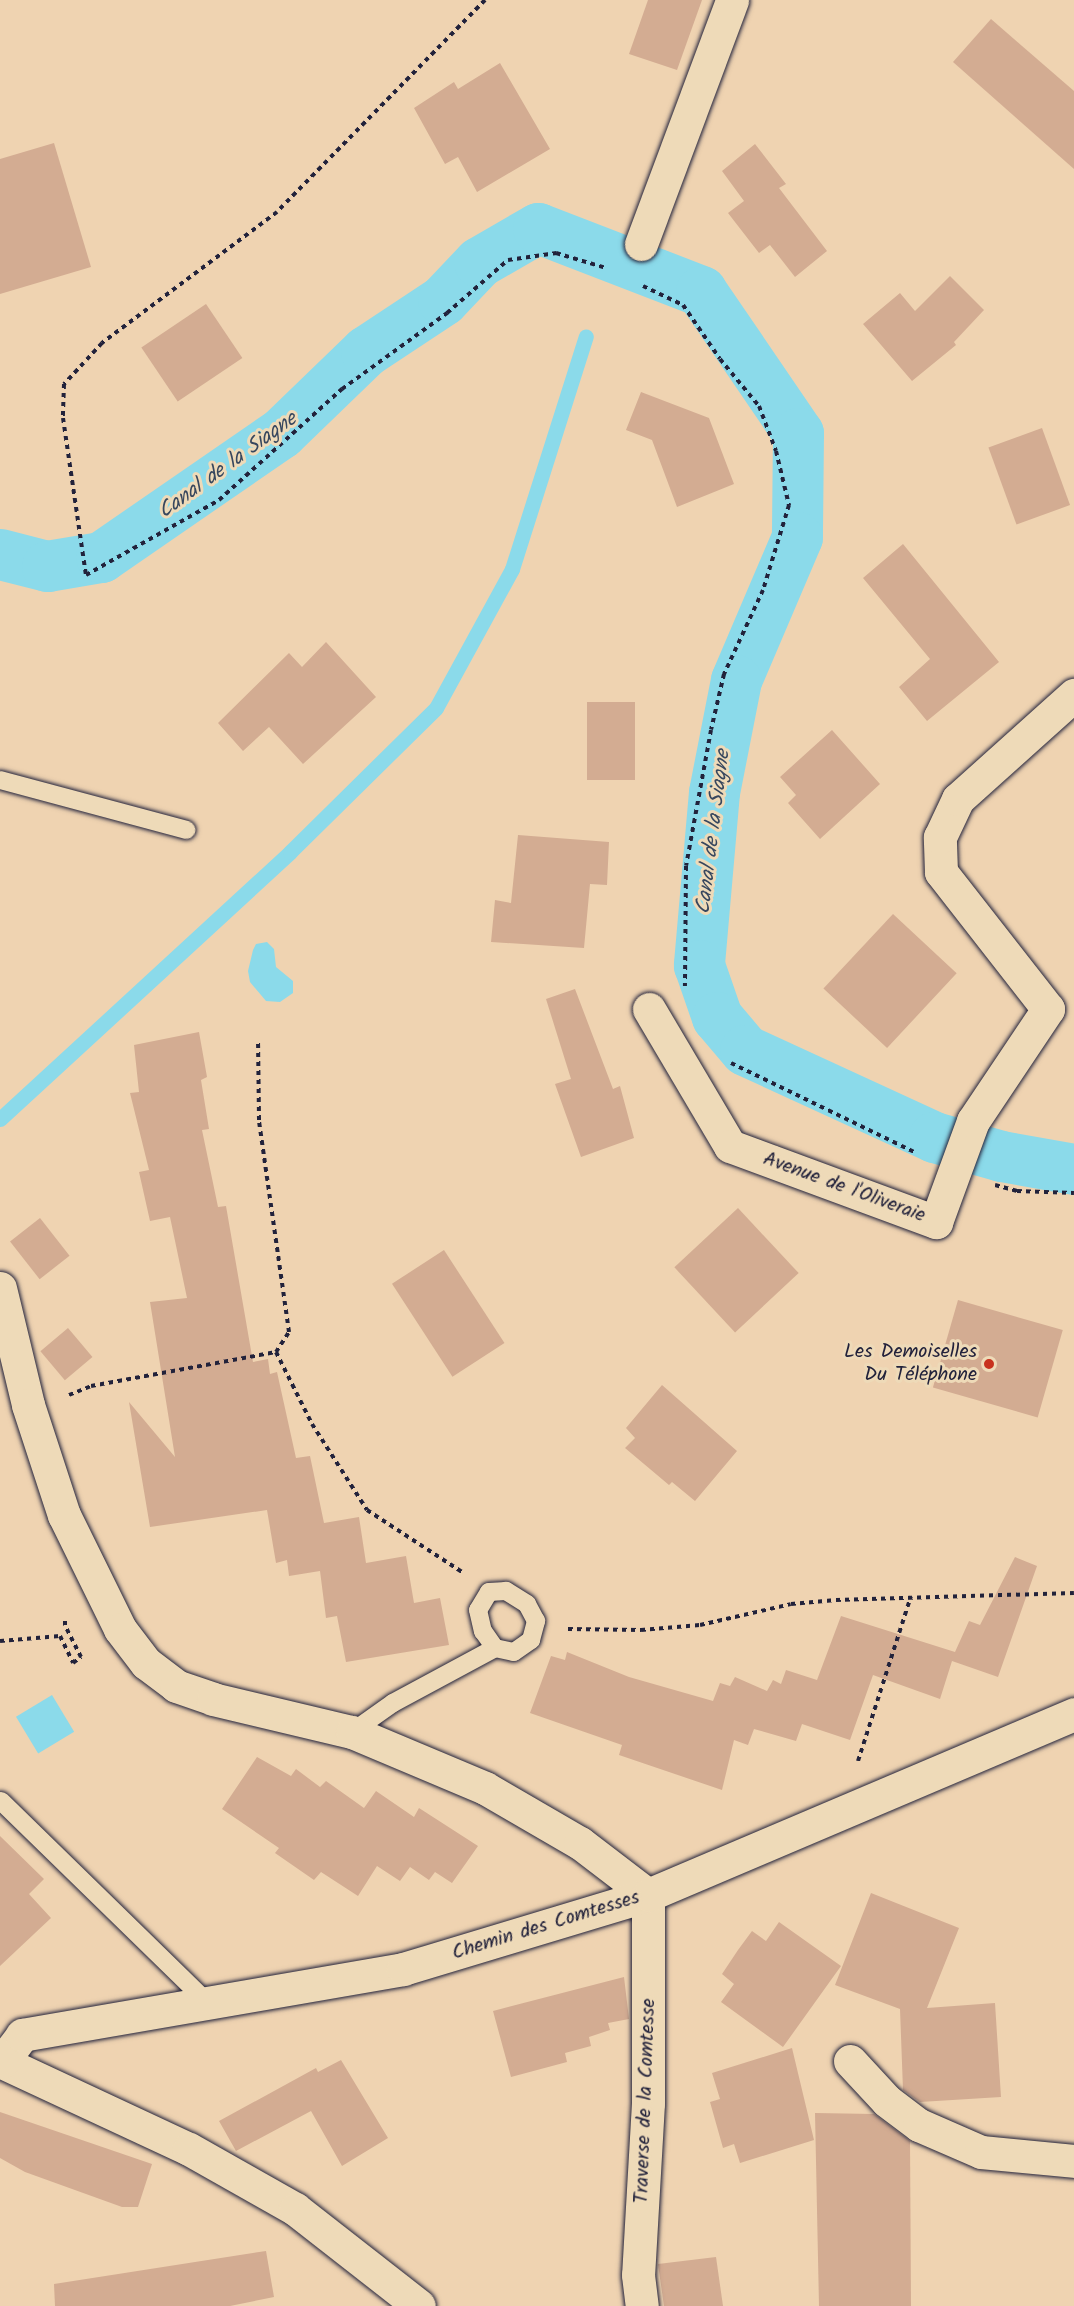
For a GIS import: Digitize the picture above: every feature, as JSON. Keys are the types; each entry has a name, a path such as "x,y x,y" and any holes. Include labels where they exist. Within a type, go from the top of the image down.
{"street":[{"path":"641,244 732,0"},
{"name":"Avenue de l'Oliveraie","path":"650,1009 730,1146 936,1222 952,1173 973,1121 1048,1009 941,872 940,837 958,799 1074,695"},
{"path":"0,1288 32,1416 64,1515 120,1629 146,1663 176,1686 213,1700 352,1732 485,1788 580,1843 648,1895"},
{"name":"Chemin des Comtesses","path":"1,2061 22,2035 403,1969 648,1895 840,1816 1074,1714"},
{"name":"Traverse de la Comtesse","path":"642,2306 638,2275 648,2103 648,1895"},
{"path":"1,2061 189,2149 295,2209 419,2306"},
{"path":"850,2061 887,2101 929,2129 981,2152 1074,2161"}],"lane":[{"path":"0,780 186,830"},
{"path":"352,1732 393,1703 495,1648 514,1652 531,1640 536,1621 527,1604 506,1591 489,1592 478,1610 483,1630 495,1648"},
{"path":"1,1801 208,2003"}],"path":[{"path":"485,0 277,212 102,343 64,384 63,418 86,575 219,500 342,389 447,313 508,260 556,253 597,264 617,274"},
{"path":"638,284 683,305 720,359 759,406 776,451 789,505 763,590 724,674 700,782 686,866 683,962 686,997"},
{"path":"32,1416 73,1391 91,1386 276,1352 289,1332 259,1120 258,1043"},
{"path":"725,1060 952,1173 1017,1191 1074,1193"},
{"path":"276,1352 312,1424 367,1510 489,1592"},
{"path":"534,1625 583,1631 641,1630 700,1625 791,1604 911,1596 1074,1593"},
{"path":"840,1816 911,1596"},
{"path":"0,1641 60,1636 74,1664 81,1657 72,1642"}],"water":[{"path":"267,942 274,949 276,967 293,981 293,993 280,1002 266,1001 250,982 248,971 253,950 256,944"},
{"path":"52,1695 74,1732 38,1753 16,1717"}],"building":[{"path":"648,0 702,0 677,70 629,54"},
{"path":"991,19 1074,91 1074,169 953,62"},
{"path":"500,63 550,149 477,192 458,157 445,164 414,108 454,82 458,89"},
{"path":"54,143 91,267 0,294 0,159"},
{"path":"755,144 786,184 779,188 827,251 795,277 770,245 759,253 728,213 744,201 722,171"},
{"path":"950,276 984,310 954,342 956,345 912,381 863,324 900,293 915,311"},
{"path":"206,304 242,358 178,402 141,348"},
{"path":"641,392 709,418 734,484 677,507 652,440 626,430"},
{"path":"1042,428 1070,505 1016,525 988,447"},
{"path":"903,544 999,662 927,721 899,687 930,659 863,578"},
{"path":"326,642 376,697 303,764 269,727 243,751 218,723 289,653 302,667"},
{"path":"587,702 635,702 635,780 587,780"},
{"path":"832,730 880,784 820,839 788,803 796,795 780,777"},
{"path":"518,835 609,842 607,885 590,884 584,948 491,942 495,900 511,903"},
{"path":"893,914 957,973 887,1048 823,989"},
{"path":"575,989 613,1089 620,1086 634,1138 581,1157 555,1084 571,1079 546,999"},
{"path":"199,1032 207,1077 201,1080 209,1129 202,1130 218,1207 226,1206 253,1362 268,1359 270,1374 277,1372 296,1458 310,1456 324,1523 359,1517 366,1563 406,1556 414,1603 440,1598 449,1645 346,1662 337,1616 326,1618 320,1571 289,1576 287,1560 276,1563 267,1510 150,1527 129,1402 175,1457 150,1302 187,1298 170,1217 150,1221 139,1172 149,1170 130,1093 139,1092 134,1045"},
{"path":"738,1208 799,1273 735,1332 674,1267"},
{"path":"40,1218 70,1256 40,1279 10,1241"},
{"path":"444,1250 504,1343 452,1377 392,1284"},
{"path":"958,1300 1063,1330 1038,1418 933,1387"},
{"path":"68,1328 92,1357 65,1380 40,1351"},
{"path":"662,1385 737,1451 695,1501 672,1482 669,1485 625,1448 635,1438 626,1428"},
{"path":"1015,1557 1037,1566 998,1677 952,1661 940,1699 873,1675 850,1740 802,1724 796,1741 754,1729 748,1745 734,1740 722,1790 619,1755 622,1745 530,1713 551,1656 565,1660 567,1652 629,1677 713,1701 720,1683 730,1686 735,1677 767,1691 773,1680 781,1684 786,1670 817,1680 841,1616 955,1652 969,1621 980,1625"},
{"path":"257,1757 291,1776 296,1769 320,1787 326,1781 364,1808 376,1791 414,1817 419,1808 478,1846 452,1883 435,1872 429,1880 410,1867 400,1881 377,1866 358,1896 321,1872 314,1880 275,1853 279,1848 222,1809"},
{"path":"0,1836 44,1879 29,1894 51,1918 0,1966"},
{"path":"871,1893 959,1928 927,2008 995,2003 1001,2097 920,2102 903,2090 900,2009 835,1985"},
{"path":"779,1922 841,1966 783,2047 721,2002 734,1984 722,1974 738,1950 752,1931 766,1941"},
{"path":"624,1977 629,2019 608,2023 610,2030 589,2037 591,2046 565,2053 567,2062 511,2077 493,2011"},
{"path":"792,2048 814,2140 740,2163 734,2144 723,2148 710,2102 720,2099 712,2073"},
{"path":"341,2060 388,2138 342,2166 311,2111 236,2151 219,2121 316,2068 318,2072"},
{"path":"0,2112 152,2164 138,2207 122,2207 25,2172 0,2158"},
{"path":"815,2113 874,2114 910,2141 911,2306 819,2306"},
{"path":"266,2251 274,2297 230,2306 55,2306 54,2284"},
{"path":"716,2257 723,2306 664,2306 658,2264"}],"waterway":[{"name":"Canal de la Siagne","path":"0,554 47,566 101,557 281,433 366,351 443,300 479,262 538,228 701,291 798,433 797,537 736,680 714,792 699,965 717,1017 745,1050 934,1137 1001,1156 1074,1169"},
{"path":"0,1119 290,852 436,708 512,569 586,336"}],"place":[{"name":"Les Demoiselles Du Téléphone","path":"989,1364"}]}
